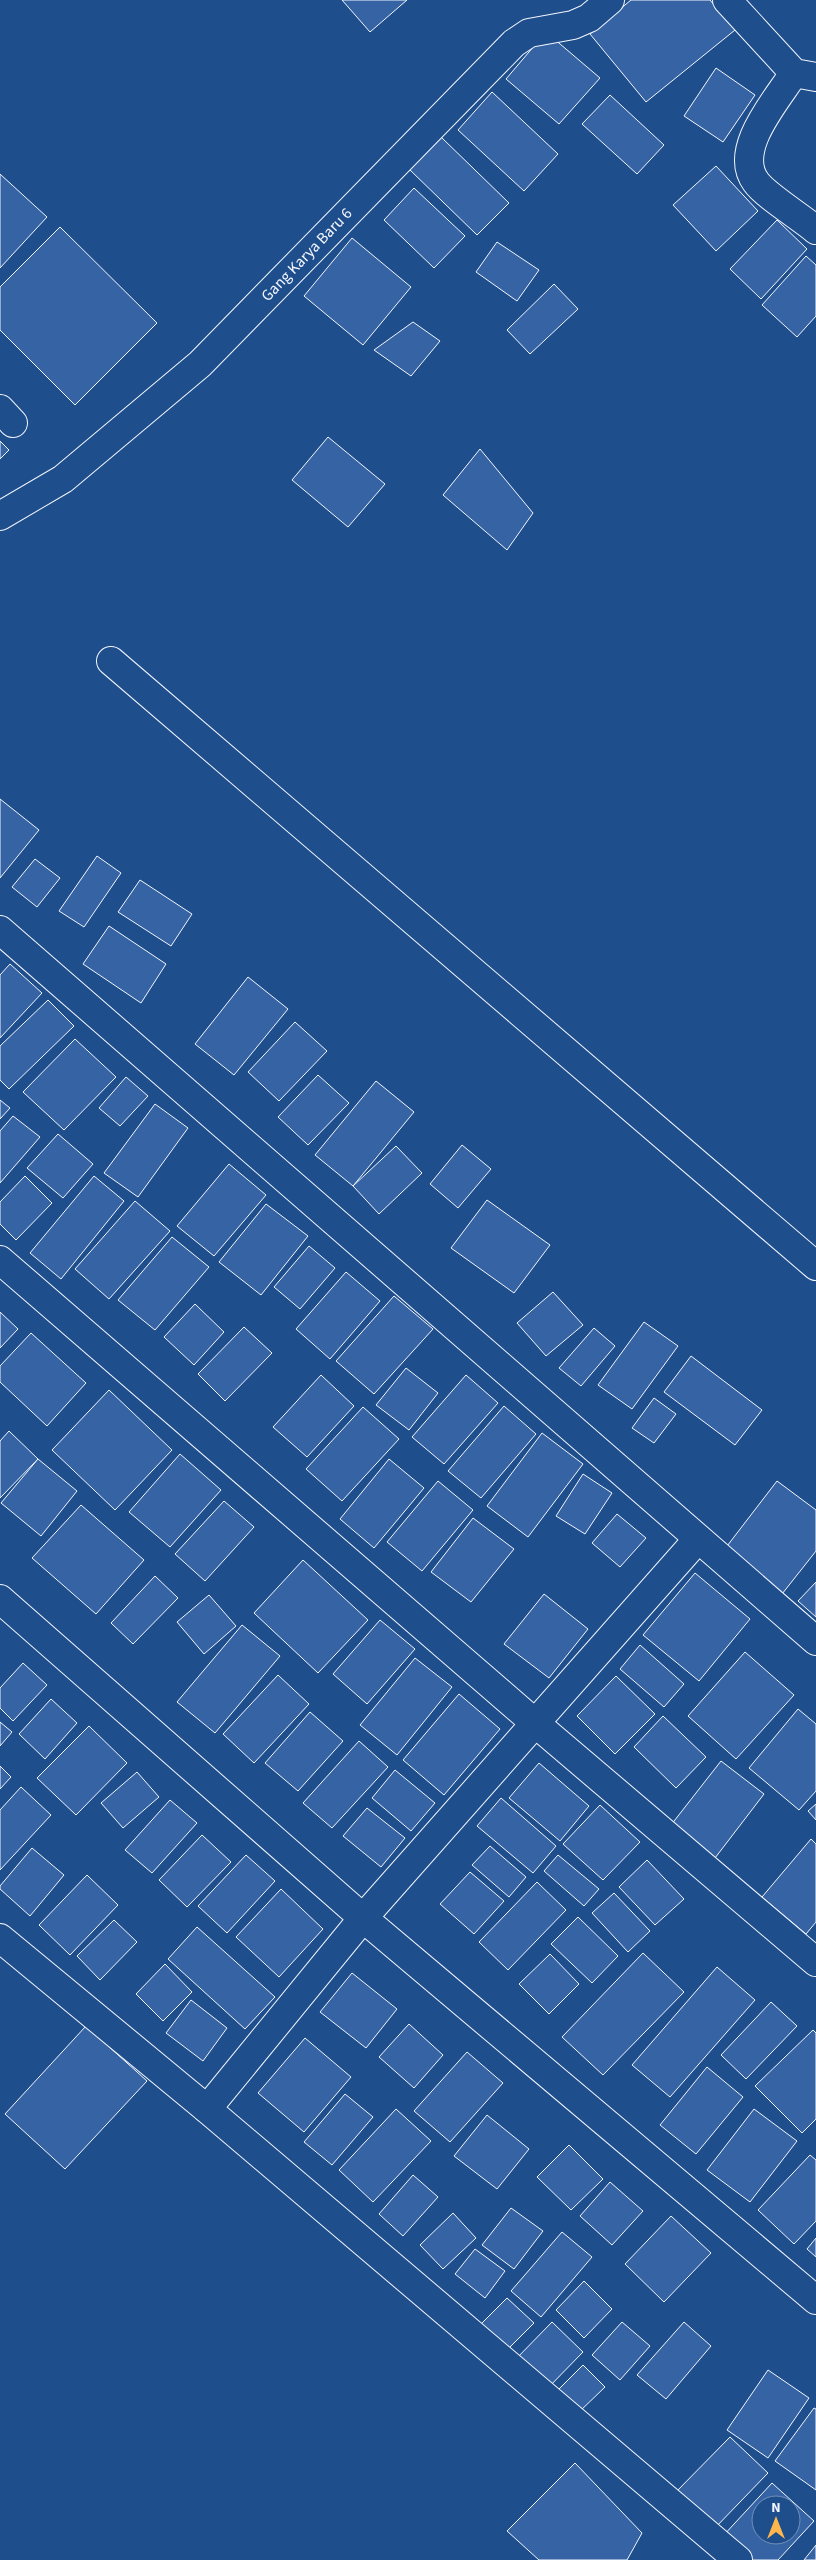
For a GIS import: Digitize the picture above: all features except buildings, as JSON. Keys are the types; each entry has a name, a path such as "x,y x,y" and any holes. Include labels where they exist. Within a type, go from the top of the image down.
{"street":[{"name":"Gang Karya Baru 6","path":"0,516 63,479 200,364 514,43 529,33 573,25 589,18 610,0"},
{"path":"728,0 805,75 752,140 748,157 750,172 757,184 816,230"},
{"path":"111,661 816,1266"},
{"path":"0,930 816,1641"},
{"path":"0,1260 535,1724 816,1962"},
{"path":"207,2109 363,1918 698,1539"},
{"path":"0,1599 363,1918 816,2300"},
{"path":"0,1938 207,2109 738,2560"}]}
